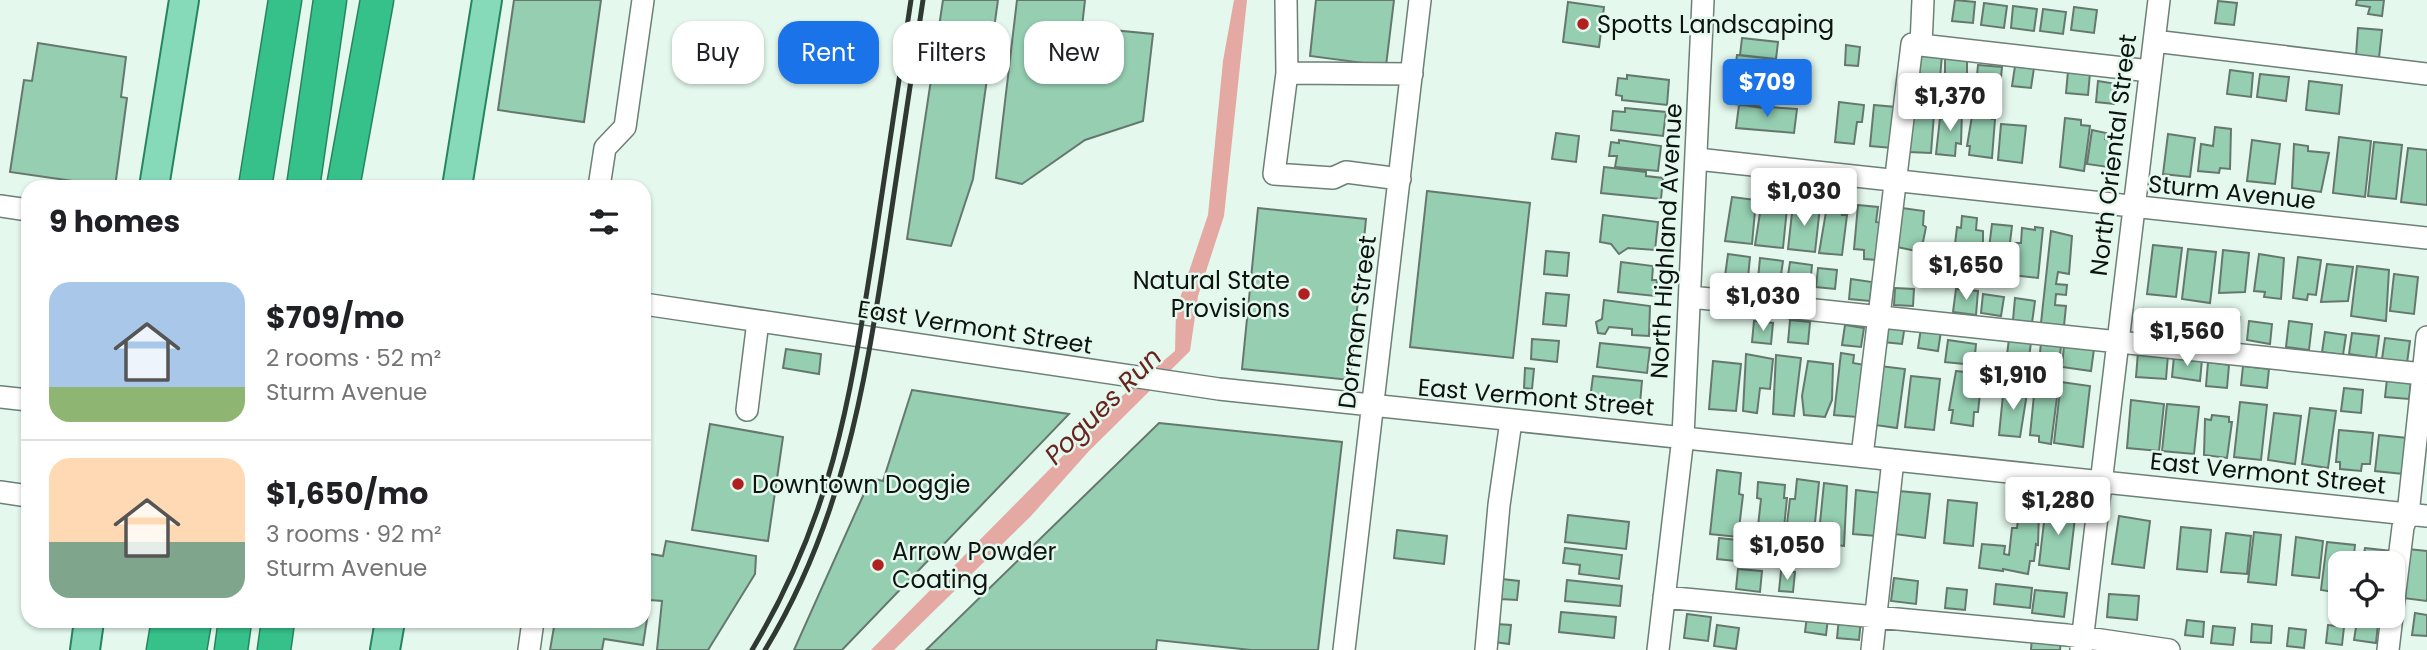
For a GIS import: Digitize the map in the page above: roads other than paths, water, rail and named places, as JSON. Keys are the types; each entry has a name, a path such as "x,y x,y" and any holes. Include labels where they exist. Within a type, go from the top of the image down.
{"highway":[{"path":"257,180 285,0"},
{"path":"304,180 330,0"},
{"path":"344,180 377,0"},
{"path":"163,650 167,628"},
{"path":"190,650 194,628"}],"main road":[{"path":"155,180 184,0"},
{"path":"458,180 486,0"},
{"path":"85,650 88,628"},
{"path":"385,650 389,628"}],"street":[{"path":"599,180 605,148 625,127 643,0"},
{"path":"1286,0 1287,73 1274,174 1334,178 1346,172 1400,179"},
{"name":"Dorman Street","path":"1344,650 1420,0"},
{"name":"North Highland Avenue","path":"1658,650 1683,437 1703,0"},
{"path":"1862,456 1895,182 1923,0"},
{"name":"North Oriental Street","path":"2082,644 2159,0"},
{"path":"2154,41 2427,74"},
{"path":"1916,45 2150,71"},
{"path":"1287,73 1412,74"},
{"name":"Sturm Avenue","path":"1697,159 2427,238"},
{"path":"0,206 21,209"},
{"path":"1691,297 2423,374"},
{"name":"East Vermont Street","path":"651,305 1176,384 1374,408 1683,437 2418,515"},
{"path":"747,410 758,321"},
{"path":"2400,551 2403,527 2418,515 2423,374 2427,337"},
{"path":"0,397 21,399"},
{"path":"1486,650 1511,421"},
{"path":"1872,650 1893,460"},
{"path":"0,492 21,495"},
{"path":"1664,597 1876,616 2082,644 2169,650"},
{"path":"528,650 532,628"},
{"path":"2388,650 2391,628"}],"railway":[{"path":"752,650 780,600 802,551 820,503 846,406 865,302 911,0"},
{"path":"765,650 813,554 846,455 878,300 923,0"}],"place":[{"name":"Spotts Landscaping","path":"1583,24"},
{"name":"Natural State Provisions","path":"1304,294"},
{"name":"Downtown Doggie","path":"738,484"},
{"name":"Arrow Powder Coating","path":"878,565"}],"water label":[{"name":"Pogues Run","path":"1103,406"}]}
